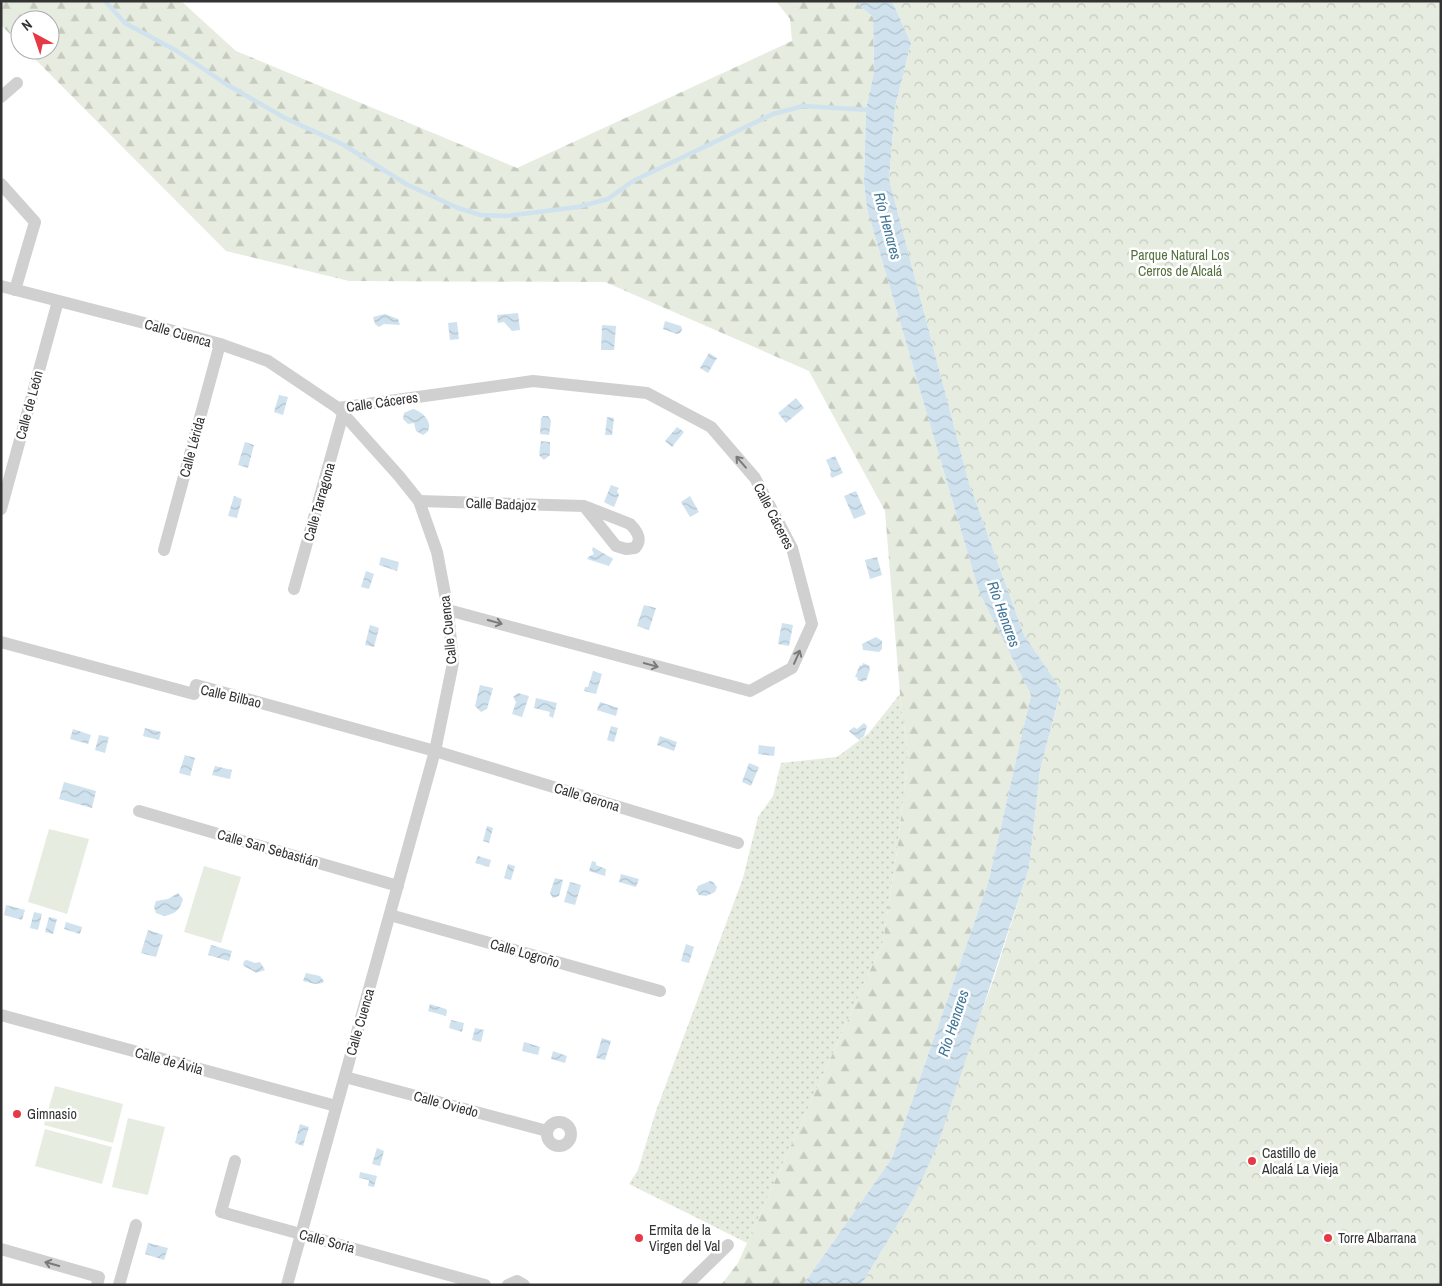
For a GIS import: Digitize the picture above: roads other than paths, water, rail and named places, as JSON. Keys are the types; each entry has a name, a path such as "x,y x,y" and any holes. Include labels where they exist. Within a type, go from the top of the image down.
{"street":[{"path":"1,98 17,83"},
{"path":"1,184 35,222 15,290"},
{"name":"Calle Cuenca","path":"1,286 220,344 268,361 340,411 400,476 419,501 437,552 448,610 453,663 435,751 287,1285"},
{"name":"Calle de León","path":"1,509 58,301"},
{"name":"Calle Lérida","path":"164,550 220,344"},
{"name":"Calle Cáceres","path":"340,411 533,381 647,393 711,427 755,478 792,548 812,624 792,668 750,691 448,610"},
{"name":"Calle Tarragona","path":"294,589 340,411"},
{"name":"Calle Badajoz","path":"419,501 584,506"},
{"name":"Calle Bilbao","path":"1,642 194,694 196,685 435,751"},
{"name":"Calle Gerona","path":"435,751 738,843"},
{"name":"Calle San Sebastián","path":"139,811 398,886"},
{"name":"Calle Logroño","path":"390,915 660,991"},
{"name":"Calle de Ávila","path":"1,1016 336,1106"},
{"name":"Calle Oviedo","path":"345,1077 547,1130"},
{"name":"Calle Soria","path":"235,1160 221,1212 485,1285"},
{"path":"119,1285 136,1225"},
{"path":"687,1285 728,1245"},
{"path":"1,1249 98,1281"},
{"path":"508,1285 517,1281 524,1285"}],"water":[{"name":"Río Henares","path":"854,1 892,1 911,43 895,107 889,179 969,483 1024,635 1061,690 1040,770 1029,868 938,1144 912,1201 861,1285 803,1285 892,1158 988,883 1031,695 979,592 867,209 864,183 866,109 874,72 873,17"},
{"path":"518,313 520,330 512,331 504,322 498,323 497,315"},
{"path":"385,314 398,319 400,325 384,324 379,327 375,324 373,317"},
{"path":"665,321 681,326 682,330 677,334 663,329"},
{"path":"457,322 459,339 450,340 448,323"},
{"path":"602,325 616,326 614,350 601,350"},
{"path":"709,353 717,358 708,373 700,368"},
{"path":"279,395 288,397 283,415 274,412"},
{"path":"796,398 804,408 786,423 778,413"},
{"path":"413,409 422,413 428,420 429,428 423,435 416,431 414,423 408,424 403,419 404,413"},
{"path":"543,416 548,416 551,421 549,435 540,434"},
{"path":"607,417 614,418 612,435 605,435"},
{"path":"677,427 684,432 672,447 665,441"},
{"path":"541,441 550,442 550,455 544,460 539,455"},
{"path":"245,442 254,445 248,468 238,465"},
{"path":"835,456 843,473 832,478 826,460"},
{"path":"611,485 619,488 617,491 619,495 614,507 604,502"},
{"path":"856,491 866,514 854,519 844,496"},
{"path":"234,496 242,499 237,518 228,516"},
{"path":"690,496 699,512 690,517 681,502"},
{"path":"593,547 613,559 609,566 587,559 594,554"},
{"path":"381,557 399,562 397,571 379,565"},
{"path":"877,557 882,575 870,579 865,560"},
{"path":"366,571 374,574 369,589 361,587"},
{"path":"644,605 656,608 649,630 637,626"},
{"path":"782,623 793,625 789,646 778,644"},
{"path":"370,625 379,628 374,647 365,645"},
{"path":"876,637 882,641 882,649 879,652 863,650 862,644"},
{"path":"863,663 870,666 870,669 866,681 864,680 863,682 855,677 860,665 862,666"},
{"path":"593,671 602,674 596,694 584,691 585,687 588,687"},
{"path":"480,685 493,688 487,709 481,712 475,706"},
{"path":"518,693 529,696 522,717 512,714 516,702 513,697"},
{"path":"536,698 557,703 553,718 549,716 550,712 534,708"},
{"path":"600,702 618,708 616,716 597,710"},
{"path":"864,723 867,726 864,736 859,740 849,731 854,727 857,729"},
{"path":"611,726 618,728 614,742 607,740"},
{"path":"145,728 161,732 159,740 143,736"},
{"path":"73,729 91,735 88,744 70,739"},
{"path":"99,735 109,737 105,753 95,750"},
{"path":"660,736 677,742 674,751 657,745"},
{"path":"759,745 775,747 774,756 758,754"},
{"path":"185,755 195,758 190,776 179,773"},
{"path":"749,763 759,767 751,786 742,782"},
{"path":"215,766 232,770 230,779 212,775"},
{"path":"64,782 96,791 92,808 59,799"},
{"path":"487,826 493,828 489,843 483,841"},
{"path":"478,856 491,860 489,867 475,863"},
{"path":"592,861 606,869 605,876 589,871"},
{"path":"508,864 515,866 511,880 504,878"},
{"path":"621,874 639,879 636,887 619,882"},
{"path":"555,878 563,880 559,896 553,898 550,893"},
{"path":"710,881 717,887 715,892 706,896 699,895 696,890 698,886"},
{"path":"570,882 581,885 575,905 564,902"},
{"path":"178,893 183,899 176,911 164,916 156,913 154,907 156,901 168,899"},
{"path":"6,905 25,910 22,920 4,915"},
{"path":"34,912 42,914 38,930 30,928"},
{"path":"49,917 57,919 53,934 45,932"},
{"path":"66,922 82,927 80,934 64,929"},
{"path":"148,930 163,935 156,957 141,953"},
{"path":"686,944 694,947 689,963 681,961"},
{"path":"211,945 232,951 229,961 208,955"},
{"path":"247,960 255,963 260,962 265,970 256,973 243,965 244,961"},
{"path":"306,973 320,976 324,981 323,983 315,984 303,981"},
{"path":"430,1004 446,1009 446,1016 428,1011"},
{"path":"451,1020 464,1023 462,1032 449,1028"},
{"path":"475,1028 484,1030 481,1042 472,1040"},
{"path":"602,1038 611,1041 605,1060 596,1058"},
{"path":"524,1042 540,1047 538,1055 522,1051"},
{"path":"553,1051 567,1056 565,1063 551,1059"},
{"path":"300,1124 309,1127 303,1146 295,1143"},
{"path":"377,1148 384,1151 380,1166 372,1164"},
{"path":"360,1172 377,1176 374,1187 368,1186 369,1180 359,1178"},
{"path":"148,1243 168,1248 164,1260 145,1254"}],"waterway":[{"path":"105,1 125,23 177,51 226,84 285,118 344,145 406,184 458,208 481,215 506,216 578,207 608,199 633,181 773,114 803,106 871,110"}],"place":[{"name":"Gimnasio","path":"17,1114"},
{"name":"Castillo de Alcalá La Vieja","path":"1252,1161"},
{"name":"Ermita de la Virgen del Val","path":"639,1238"},
{"name":"Torre Albarrana","path":"1328,1238"}],"park label":[{"name":"Parque Natural Los Cerros de Alcalá","path":"1180,264"}]}
